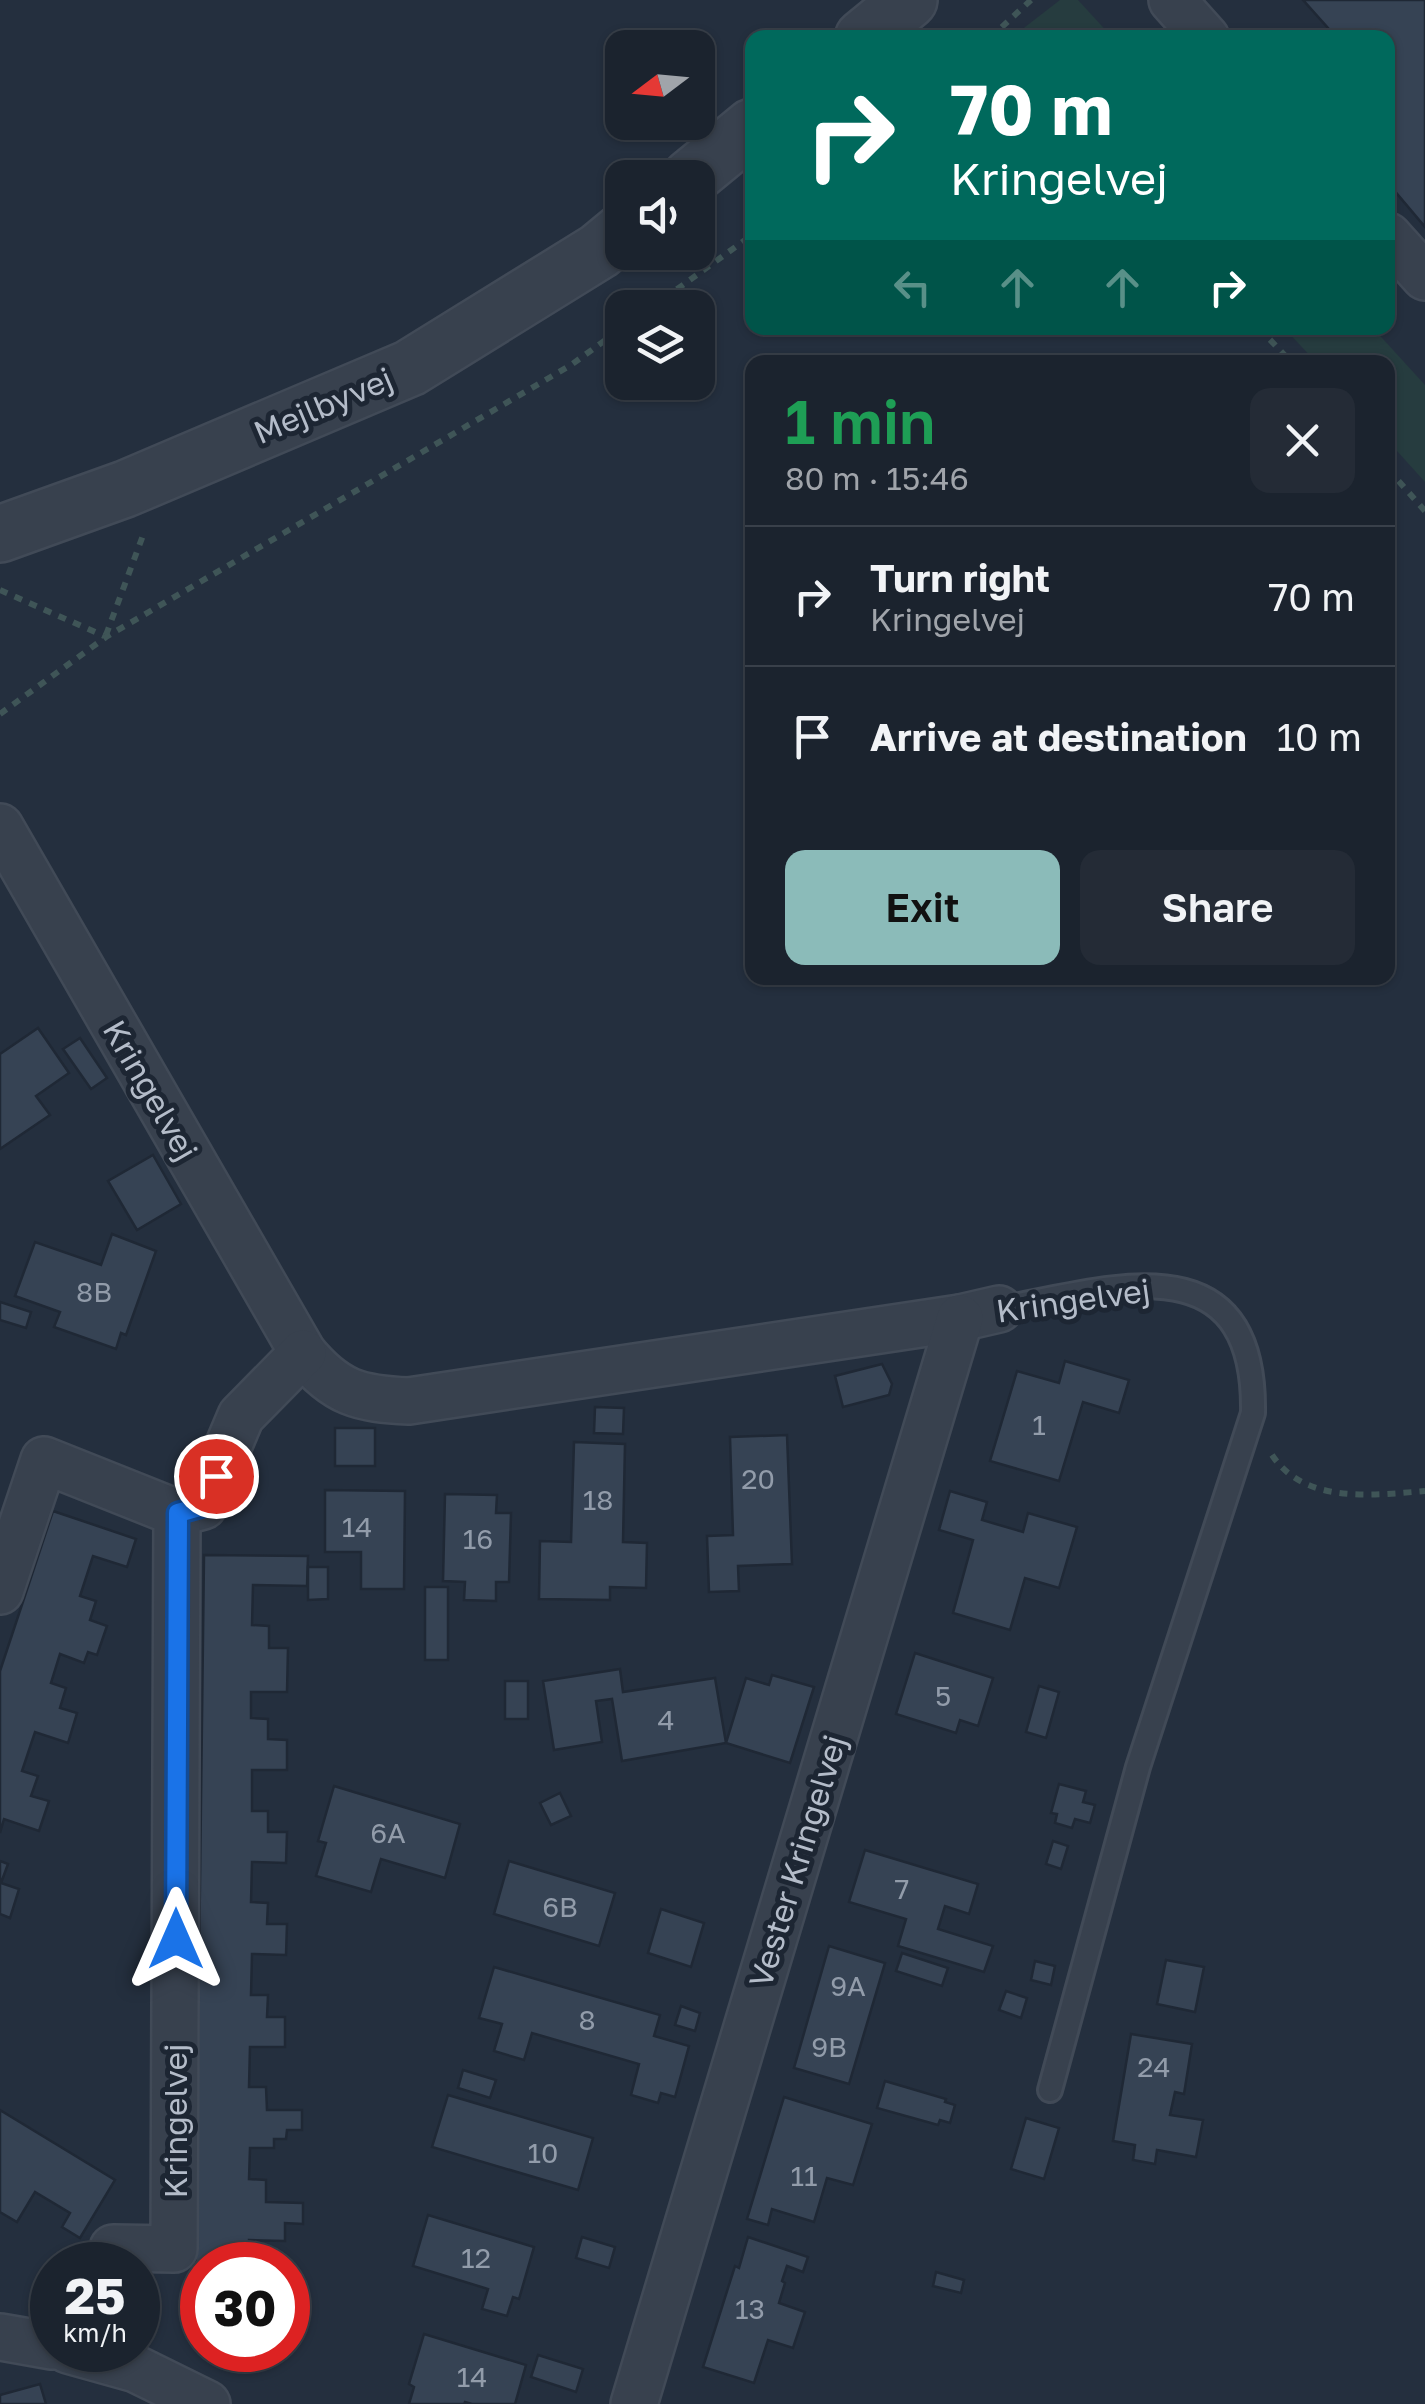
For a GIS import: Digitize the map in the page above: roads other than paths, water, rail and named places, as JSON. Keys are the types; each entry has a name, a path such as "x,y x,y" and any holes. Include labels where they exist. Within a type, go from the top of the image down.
{"street":[{"path":"872,30 909,0"},
{"path":"1172,0 1199,30"},
{"path":"712,160 745,133"},
{"path":"1395,244 1425,277"},
{"name":"Mejlbyvej","path":"0,534 168,471 410,368 605,247"},
{"name":"Kringelvej","path":"0,827 303,1353 321,1374 349,1393 379,1400 410,1401 979,1314"},
{"name":"Vester Kringelvej","path":"634,2404 979,1314"},
{"path":"0,1591 44,1460 178,1513 203,1506 241,1416 303,1353"},
{"name":"Kringelvej","path":"160,2249 174,2249 178,1513"},
{"path":"0,2337 30,2342"},
{"path":"142,2372 207,2404"}],"lane":[{"name":"Kringelvej","path":"979,1314 1135,1284 1190,1292 1221,1310 1244,1341 1254,1382 1254,1413 1138,1767 1050,2090"}]}
